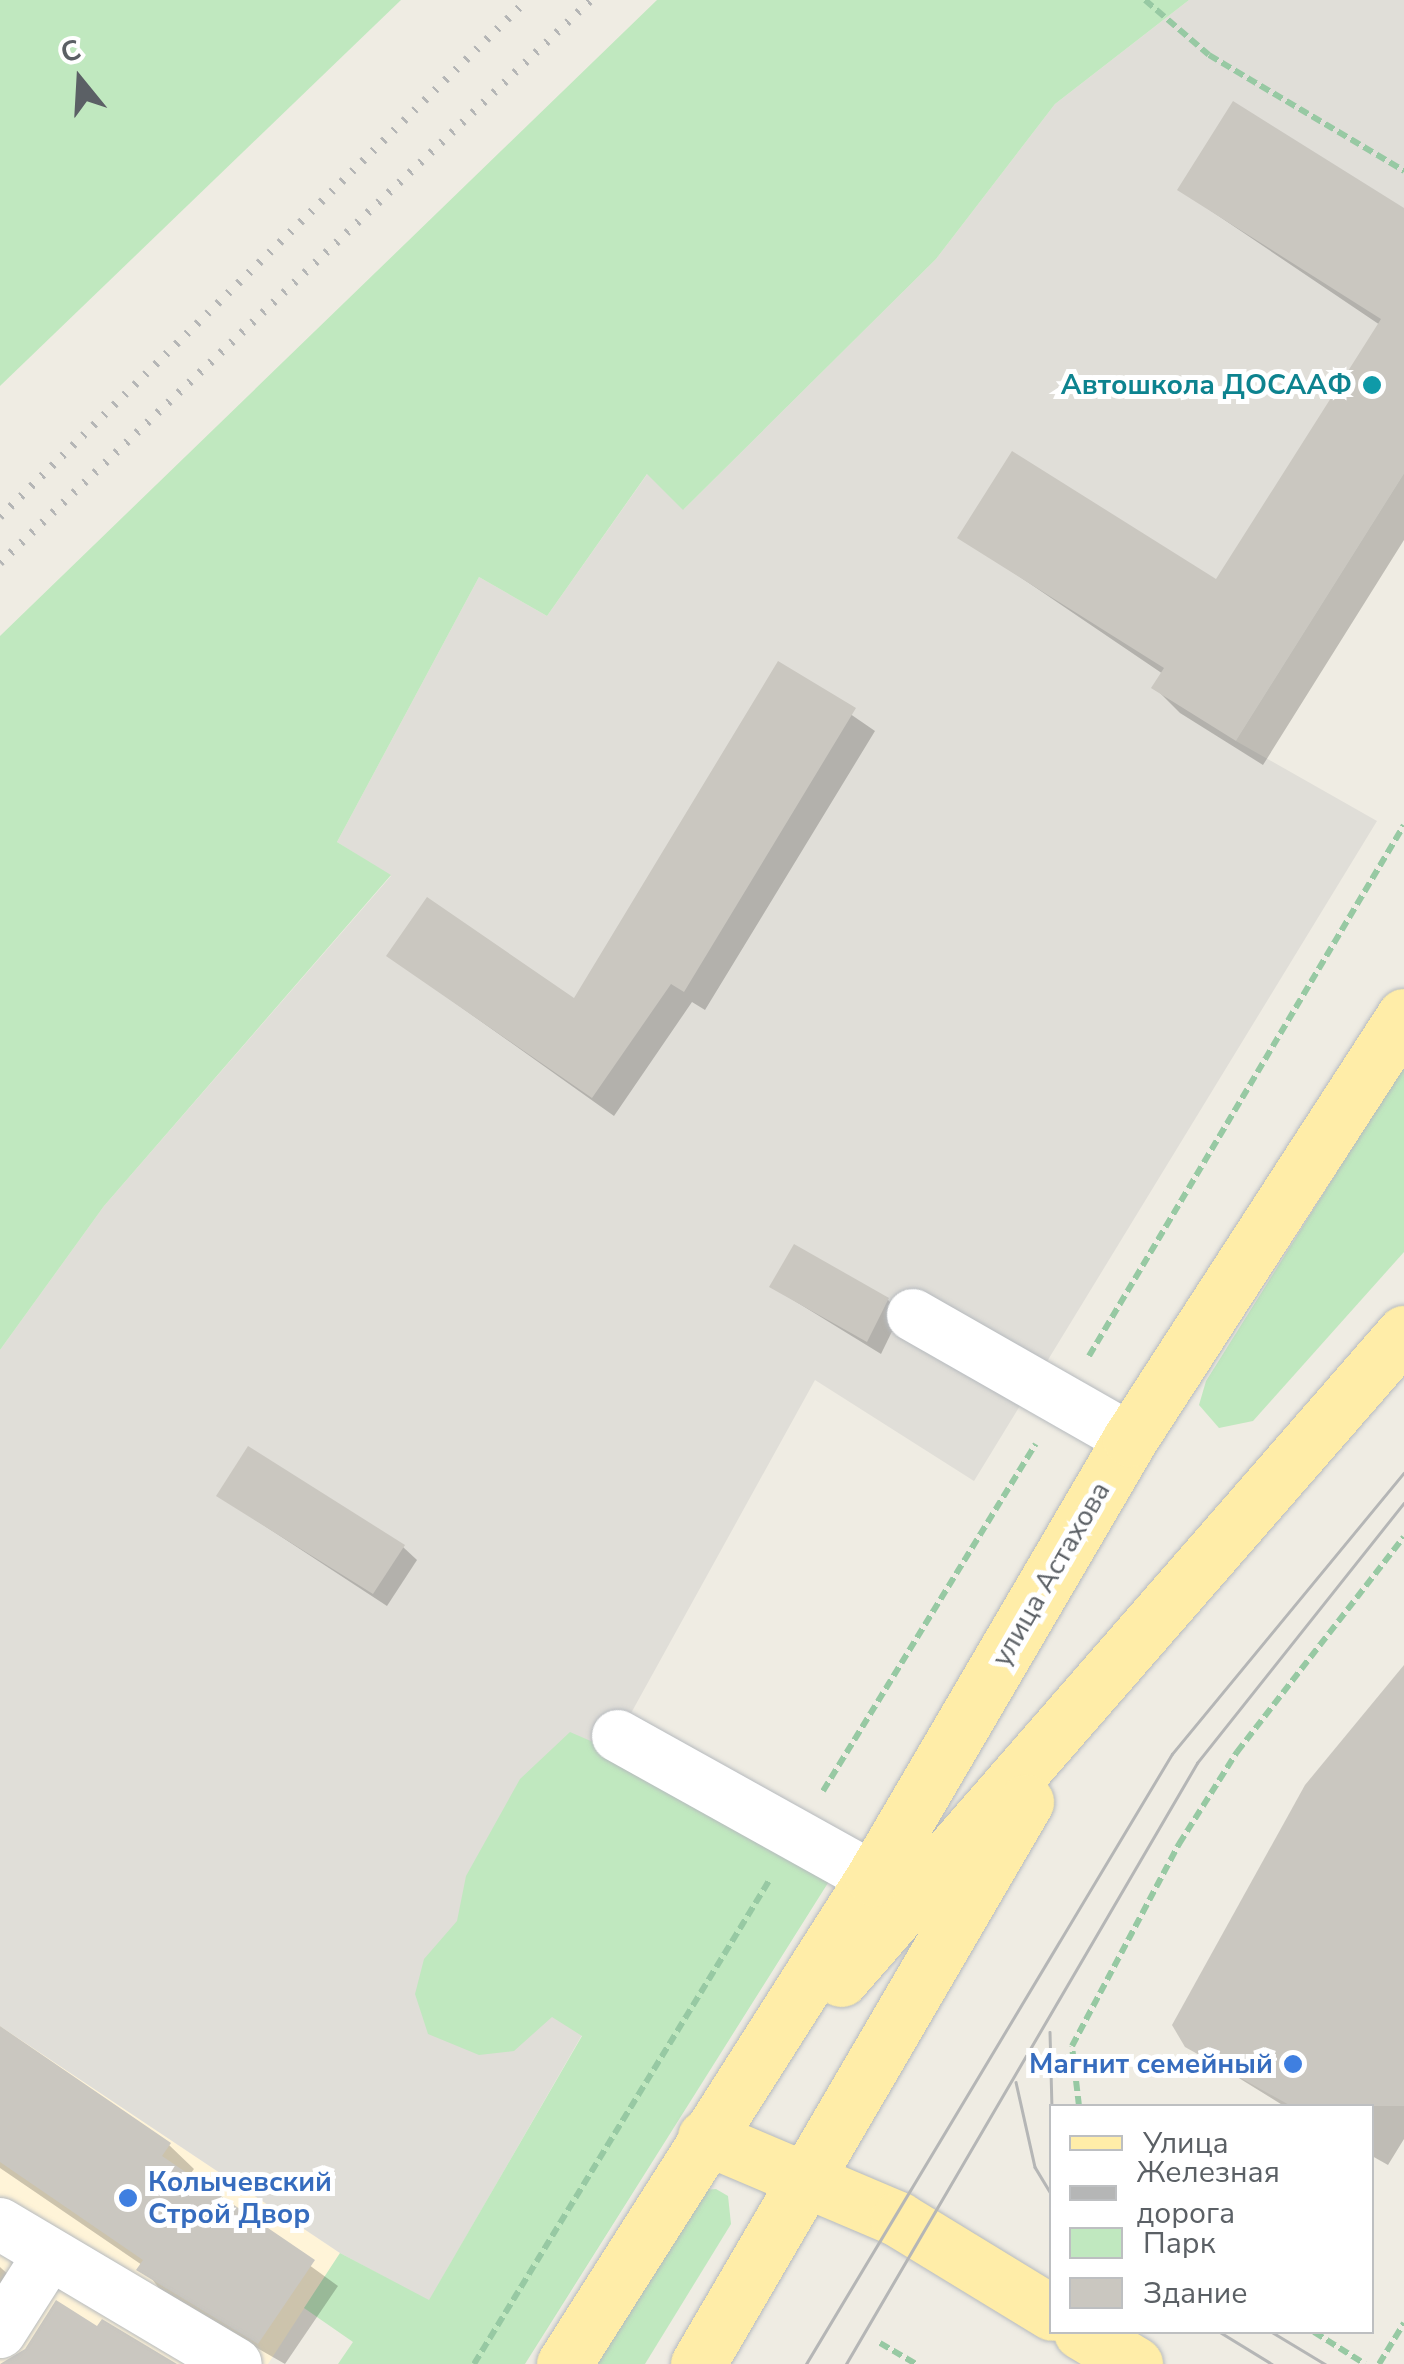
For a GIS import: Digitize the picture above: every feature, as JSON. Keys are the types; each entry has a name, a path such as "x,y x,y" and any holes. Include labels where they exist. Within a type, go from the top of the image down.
{"main road":[{"name":"улица Астахова","path":"564,2364 873,1878 1130,1439 1404,1016"},
{"name":"улица Астахова","path":"705,2137 1404,1332"},
{"name":"улица Астахова","path":"698,2364 809,2182 1090,1690"},
{"path":"705,2137 898,2219 1049,2311"},
{"path":"1085,2334 1135,2364"}],"lane":[{"path":"913,1315 1130,1439"},
{"path":"618,1736 873,1878"},
{"path":"0,2224 219,2360"},
{"path":"0,2332 49,2255"}],"path":[{"path":"1145,0 1208,55 1404,172"},
{"path":"474,2364 1063,1400 1404,825"},
{"path":"1080,2104 1072,2046 1179,1844 1237,1752 1404,1538"},
{"path":"1379,2364 1404,2323"},
{"path":"1317,2334 1365,2364"},
{"path":"880,2343 916,2364"}],"shaded area":[{"path":"1189,0 1404,0 1404,474 1236,741 1377,821 974,1481 815,1380 487,1974 582,2035 429,2301 340,2253 0,2026 0,1350 104,1206 391,876 337,842 479,577 547,616 648,473 684,509 936,259 1055,104"},
{"name":"Колычевский Строй Двор","path":"0,2026 340,2253 268,2364 0,2364"}],"green space":[{"path":"0,0 401,0 0,386"},
{"path":"657,0 1189,0 1055,104 936,259 683,510 647,474 547,616 479,577 337,842 391,875 104,1206 0,1350 0,636"},
{"path":"1404,1065 1404,1252 1253,1421 1219,1428 1199,1405 1206,1381"},
{"path":"570,1732 692,1785 838,1867 525,2364 338,2364 353,2342 304,2308 340,2253 429,2300 582,2036 552,2017 514,2051 479,2055 428,2034 415,1994 424,1959 457,1921 466,1876 520,1779"},
{"path":"716,2189 728,2196 731,2224 645,2364 589,2364 704,2190"}],"building":[{"name":"Автошкола ДОСААФ","path":"1233,101 1404,208 1404,474 1236,741 1151,688 1164,668 957,538 1012,451 1216,579 1381,319 1177,190"},
{"path":"778,661 856,708 684,992 671,984 592,1098 386,956 427,897 574,998"},
{"path":"794,1244 889,1298 867,1342 769,1287"},
{"path":"248,1446 405,1545 373,1594 216,1496"},
{"path":"1404,1665 1404,2106 1287,2104 1185,2047 1172,2025 1305,1785"},
{"path":"0,2026 171,2143 162,2156 315,2260 258,2344 136,2270 143,2260 0,2162"},
{"path":"56,2300 97,2326 102,2319 177,2364 0,2364 25,2349"}],"tram line":[{"path":"806,2364 1172,1754 1404,1473"},
{"path":"846,2364 1197,1763 1404,1503"},
{"path":"1050,2032 1052,2104"},
{"path":"1016,2082 1035,2167 1049,2190"},
{"path":"1223,2334 1272,2364"},
{"path":"1275,2334 1325,2364"}],"railway":[{"path":"0,517 527,0"},
{"path":"0,563 591,0"}],"place":[{"name":"Автошкола ДОСААФ","path":"1372,385"},
{"name":"Магнит семейный","path":"1293,2064"},
{"name":"Колычевский Строй Двор","path":"128,2198"}]}
